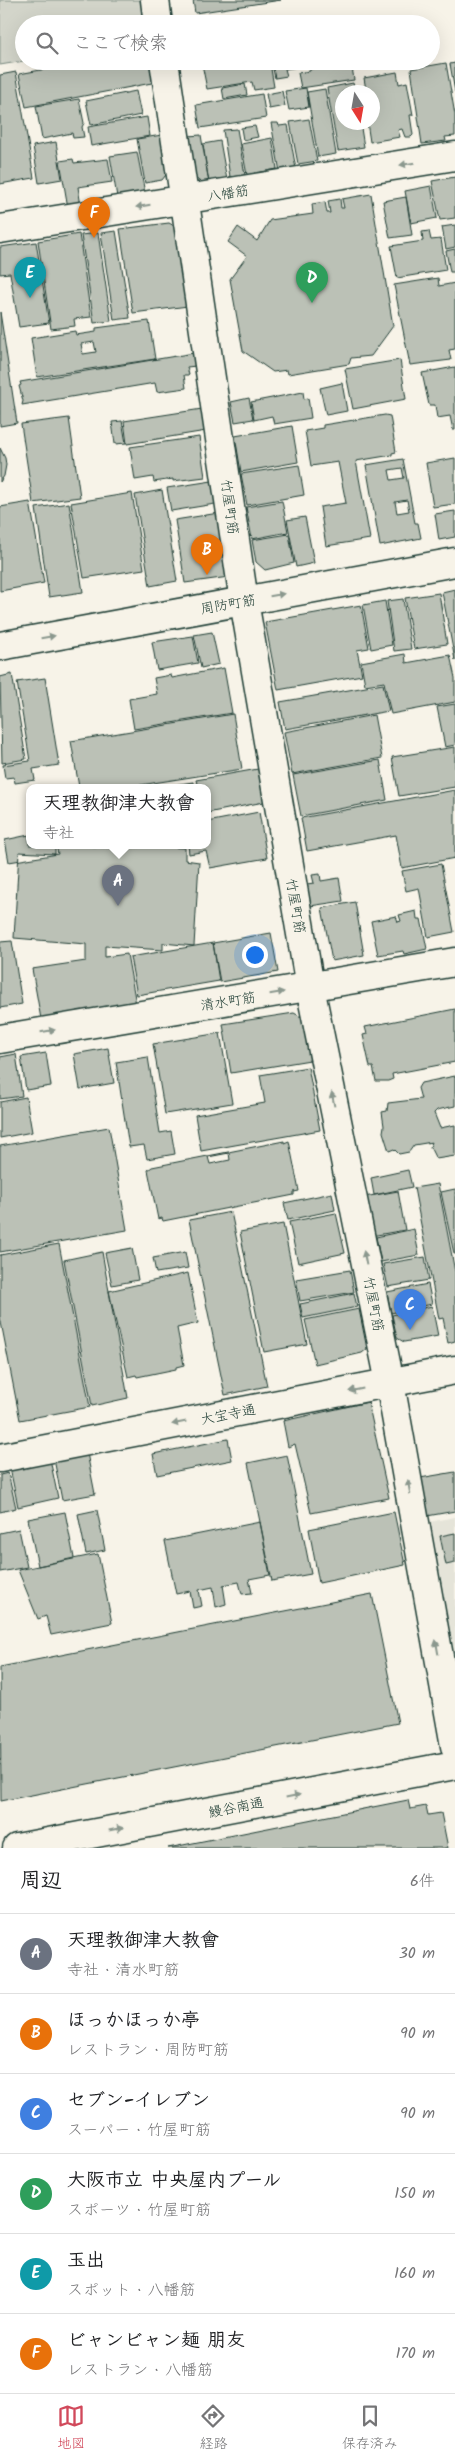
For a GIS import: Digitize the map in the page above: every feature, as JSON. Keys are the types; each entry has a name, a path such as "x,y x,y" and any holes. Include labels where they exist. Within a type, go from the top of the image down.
{"street":[{"path":"155,0 157,15"},
{"name":"竹屋町筋","path":"165,70 244,601 310,987 390,1383 455,1746"},
{"name":"八幡筋","path":"0,229 455,156"},
{"name":"周防町筋","path":"0,646 455,562"},
{"name":"清水町筋","path":"0,1039 455,962"},
{"name":"大宝寺通","path":"0,1458 455,1370"},
{"name":"鰻谷南通","path":"17,1848 455,1765"}],"shaded area":[{"path":"0,0 142,0 144,15 15,15 15,62 0,65"},
{"path":"455,1517 455,1665 429,1522"}],"building":[{"path":"193,0 281,0 195,13"},
{"path":"446,63 455,115 455,136 445,137 446,141 422,144 411,70 440,70 440,64"},
{"path":"455,63 455,92 450,64"},
{"path":"41,70 155,70 157,82 26,107 19,74"},
{"path":"203,70 271,70 274,87 254,90 252,82 207,89"},
{"path":"273,70 285,70 287,76 275,78"},
{"path":"352,70 354,80 301,88 298,73"},
{"path":"16,72 34,178 0,184 0,75"},
{"path":"397,72 399,84 407,82 413,115 410,115 413,135 411,137 405,137 402,129 398,130 400,137 370,142 368,130 380,130 380,85 365,85 364,78"},
{"path":"245,84 247,95 224,99 222,88"},
{"path":"335,86 335,130 361,130 364,147 338,151 327,88"},
{"path":"306,88 309,107 289,110 285,91"},
{"path":"325,89 336,154 318,157 307,92"},
{"path":"136,91 141,115 91,125 86,101"},
{"path":"282,91 285,106 269,109 266,94"},
{"path":"262,94 266,118 200,128 196,105"},
{"path":"79,99 84,123 82,127 84,137 73,138 72,133 42,139 36,106"},
{"path":"147,117 150,136 91,146 88,127"},
{"path":"309,119 317,161 298,164 290,122"},
{"path":"271,123 278,123 279,126 288,125 296,169 280,172"},
{"path":"255,126 258,137 243,140 241,128"},
{"path":"237,129 245,175 230,177 223,130"},
{"path":"162,135 169,171 162,180 145,183 137,139"},
{"path":"201,135 209,183 203,184 195,178 188,136"},
{"path":"272,138 277,169 247,175 241,144"},
{"path":"220,141 227,180 209,183 203,144"},
{"path":"56,142 62,179 39,183 33,146"},
{"path":"137,152 145,193 117,197 110,156"},
{"path":"73,159 74,163 108,159 112,182 78,187 81,206 68,208 60,161"},
{"path":"455,177 455,218 440,220 432,181"},
{"path":"431,186 437,218 411,223 405,191"},
{"path":"371,194 393,326 371,356 351,358 349,364 288,374 287,370 273,372 243,351 230,279 247,256 228,242 238,227 257,241 270,220 313,214 312,204 325,202 327,213 330,213 328,201 340,199 341,208 344,208 342,199"},
{"path":"406,197 412,235 390,238 383,201"},
{"path":"169,223 176,227 188,306 133,313 120,229"},
{"path":"455,225 455,247 446,249 442,227"},
{"path":"116,231 130,318 114,320 101,233"},
{"path":"429,231 431,240 441,239 446,270 397,278 391,246 423,241 422,232"},
{"path":"98,233 111,321 94,323 81,235"},
{"path":"79,234 91,317 74,319 75,326 51,329 38,241"},
{"path":"36,242 49,323 19,327 10,273 0,274 0,247"},
{"path":"455,249 455,272 450,272 446,251"},
{"path":"438,278 439,286 455,283 455,349 449,350 451,360 410,365 394,285"},
{"path":"0,312 17,423 0,426"},
{"path":"149,321 155,359 37,377 31,338 75,331 76,335 96,332 96,328","holes":["94,342 96,352 83,354 81,344"]},
{"path":"194,353 196,366 187,367 189,375 184,375 186,388 157,392 155,383 22,405 20,382"},
{"path":"400,360 406,399 353,409 345,369"},
{"path":"455,367 455,430 453,430 450,416 437,418 435,405 429,405 422,373"},
{"path":"342,383 347,411 326,415 320,388"},
{"path":"303,392 304,399 308,398 311,418 274,424 272,416 254,420 251,402"},
{"path":"249,398 253,419 235,422 231,402"},
{"path":"202,409 206,431 127,444 124,421"},
{"path":"385,415 390,416 396,452 392,453 392,455 356,461 370,539 326,546 320,507 346,503 338,462 311,466 305,431 323,428 323,425"},
{"path":"69,418 80,497 33,503 21,424"},
{"path":"122,421 126,443 115,444 112,422"},
{"path":"292,426 298,462 241,472 235,436"},
{"path":"199,437 205,477 154,482 153,477 135,480 130,447"},
{"path":"0,448 6,465 4,476 0,482"},
{"path":"455,458 455,504 433,507 426,463"},
{"path":"403,459 415,523 418,523 421,538 380,546 366,465","holes":["402,468 404,478 391,480 389,470","407,500 409,511 397,513 395,502"]},
{"path":"299,465 304,495 247,505 241,474"},
{"path":"212,481 215,504 171,511 167,488"},
{"path":"162,490 177,581 150,586 135,495"},
{"path":"132,493 144,569 84,578 71,503"},
{"path":"282,501 288,532 252,539 246,507"},
{"path":"30,502 44,583 0,591 0,507"},
{"path":"69,503 83,592 49,597 36,508"},
{"path":"455,511 455,537 439,540 435,514"},
{"path":"219,513 229,577 185,583 175,520"},
{"path":"305,517 314,563 296,567 287,520"},
{"path":"289,534 294,563 265,570 256,562 252,540"},
{"path":"455,589 455,660 442,592"},
{"path":"439,593 447,644 414,649 405,598"},
{"path":"403,599 411,649 394,651 387,601"},
{"path":"385,601 392,645 371,649 363,605"},
{"path":"361,605 369,648 357,650 362,675 278,690 265,622"},
{"path":"212,632 219,664 201,668 194,635"},
{"path":"193,636 198,663 157,670 152,642"},
{"path":"405,654 406,663 450,655 455,678 455,702 391,714 384,682 365,685 361,662"},
{"path":"224,668 232,713 134,729 129,699 157,694 154,678 171,675 172,678"},
{"path":"12,674 26,759 2,763 0,677"},
{"path":"45,678 59,765 33,769 35,780 15,783 14,777 5,778 3,765 30,761 17,682"},
{"path":"383,684 389,711 285,729 280,702"},
{"path":"455,704 455,745 445,747 437,707"},
{"path":"233,714 242,769 147,784 78,784 71,741"},
{"path":"374,715 382,758 292,774 284,732"},
{"path":"455,747 455,787 399,796 392,757"},
{"path":"380,760 387,800 301,816 293,775"},
{"path":"258,769 264,802 211,812 211,784 197,784 196,780"},
{"path":"455,790 455,858 402,868 396,835 307,851 301,818"},
{"path":"259,812 267,858 210,868 206,851 189,854 188,849 211,849 211,821"},
{"path":"26,836 26,849 57,849 58,854 9,862 5,840"},
{"path":"55,849 185,849 185,860 199,862 194,946 163,943 163,950 105,946 105,957 127,954 136,1004 41,1019 32,969 86,961 86,944 14,938 19,852 55,854"},
{"path":"441,864 454,932 428,937 419,888 406,891 402,871"},
{"path":"320,874 321,881 339,878 343,901 310,906 307,884 314,883 312,875"},
{"path":"355,902 364,955 332,961 322,908"},
{"path":"416,911 417,919 421,919 427,949 404,954 403,951 378,955 371,921 396,916 398,922 401,921 399,915"},
{"path":"271,933 278,972 220,982 213,943"},
{"path":"12,941 22,1004 0,1008 0,942"},
{"path":"213,943 219,981 137,995 130,957"},
{"path":"455,1009 455,1062 392,1074 393,1079 376,1081 373,1067 370,1067 363,1035 367,1034 365,1027"},
{"path":"294,1013 303,1018 310,1060 231,1073 223,1024"},
{"path":"220,1033 232,1103 165,1114 153,1044"},
{"path":"108,1048 114,1083 80,1089 74,1054"},
{"path":"46,1053 51,1086 26,1090 21,1057"},
{"path":"16,1054 22,1096 0,1099 0,1057"},
{"path":"148,1057 160,1133 171,1131 175,1154 147,1159 144,1145 129,1147 116,1062"},
{"path":"308,1067 320,1130 201,1151 195,1115 265,1103 260,1075"},
{"path":"455,1076 455,1106 437,1110 434,1113 440,1128 455,1125 455,1156 436,1159 430,1147 432,1142 414,1145 409,1152 399,1154 394,1149 389,1151 383,1132 382,1112 387,1111 388,1103 421,1099 418,1088 421,1083"},
{"path":"26,1097 32,1132 0,1138 0,1102"},
{"path":"109,1127 127,1230 0,1252 0,1146"},
{"path":"289,1141 299,1191 294,1192 294,1195 163,1221 162,1218 158,1219 148,1170 152,1167","holes":["229,1153 230,1160 210,1164 208,1157"]},
{"path":"408,1170 412,1187 374,1195 371,1178"},
{"path":"438,1184 455,1272 455,1341 448,1343 443,1318 439,1319 414,1188"},
{"path":"455,1189 455,1254 454,1254 441,1192"},
{"path":"398,1191 405,1230 371,1236 364,1197"},
{"path":"332,1193 335,1210 288,1220 284,1203"},
{"path":"231,1212 267,1386 225,1395 189,1220"},
{"path":"336,1213 345,1253 298,1263 289,1222"},
{"path":"283,1224 307,1344 264,1352 240,1232"},
{"path":"414,1229 419,1255 381,1262 376,1237"},
{"path":"59,1244 90,1407 20,1420 0,1317 0,1255"},
{"path":"132,1248 138,1280 112,1285 105,1253"},
{"path":"102,1252 128,1398 92,1406 64,1260"},
{"path":"185,1252 188,1268 156,1273 153,1258"},
{"path":"425,1257 429,1280 388,1287 383,1264"},
{"path":"350,1270 354,1292 300,1301 296,1279"},
{"path":"188,1273 198,1323 177,1328 184,1365 176,1367 176,1369 128,1377 109,1291"},
{"path":"428,1284 432,1304 391,1313 387,1292"},
{"path":"354,1293 357,1307 303,1318 300,1304"},
{"path":"432,1306 438,1336 404,1342 397,1338 392,1315"},
{"path":"359,1309 367,1349 362,1353 315,1364 305,1320"},
{"path":"368,1402 389,1498 311,1513 295,1444 288,1447 283,1421"},
{"path":"228,1439 232,1460 157,1475 153,1454"},
{"path":"87,1453 95,1494 62,1500 54,1459"},
{"path":"287,1455 311,1574 272,1581 248,1463"},
{"path":"50,1459 58,1498 18,1507 10,1468"},
{"path":"455,1472 455,1511 427,1516 420,1478"},
{"path":"8,1473 16,1508 0,1512 0,1475"},
{"path":"97,1510 105,1550 86,1554 78,1514"},
{"path":"65,1512 74,1558 38,1566 28,1519"},
{"path":"394,1512 405,1565 319,1583 309,1529"},
{"path":"260,1522 270,1575 249,1579 252,1593 242,1594 239,1582 223,1585 226,1604 216,1607 213,1587 199,1590 202,1606 193,1608 190,1591 176,1594 165,1541"},
{"path":"19,1529 27,1567 0,1572 0,1533"},
{"path":"455,1533 455,1563 446,1565 440,1536"},
{"path":"98,1554 112,1623 51,1635 46,1616 38,1619 18,1570"},
{"path":"372,1594 398,1723 1,1801 0,1667"},
{"path":"408,1800 410,1809 426,1806 428,1815 441,1813 448,1848 168,1848"}],"place":[{"name":"ビャンビャン麺 朋友","path":"94,238"},
{"name":"玉出","path":"30,298"},
{"name":"大阪市立 中央屋内プール","path":"312,303"},
{"name":"ほっかほっか亭","path":"207,575"},
{"name":"天理教御津大教會","path":"118,906"},
{"name":"セブン-イレブン","path":"410,1330"}]}
